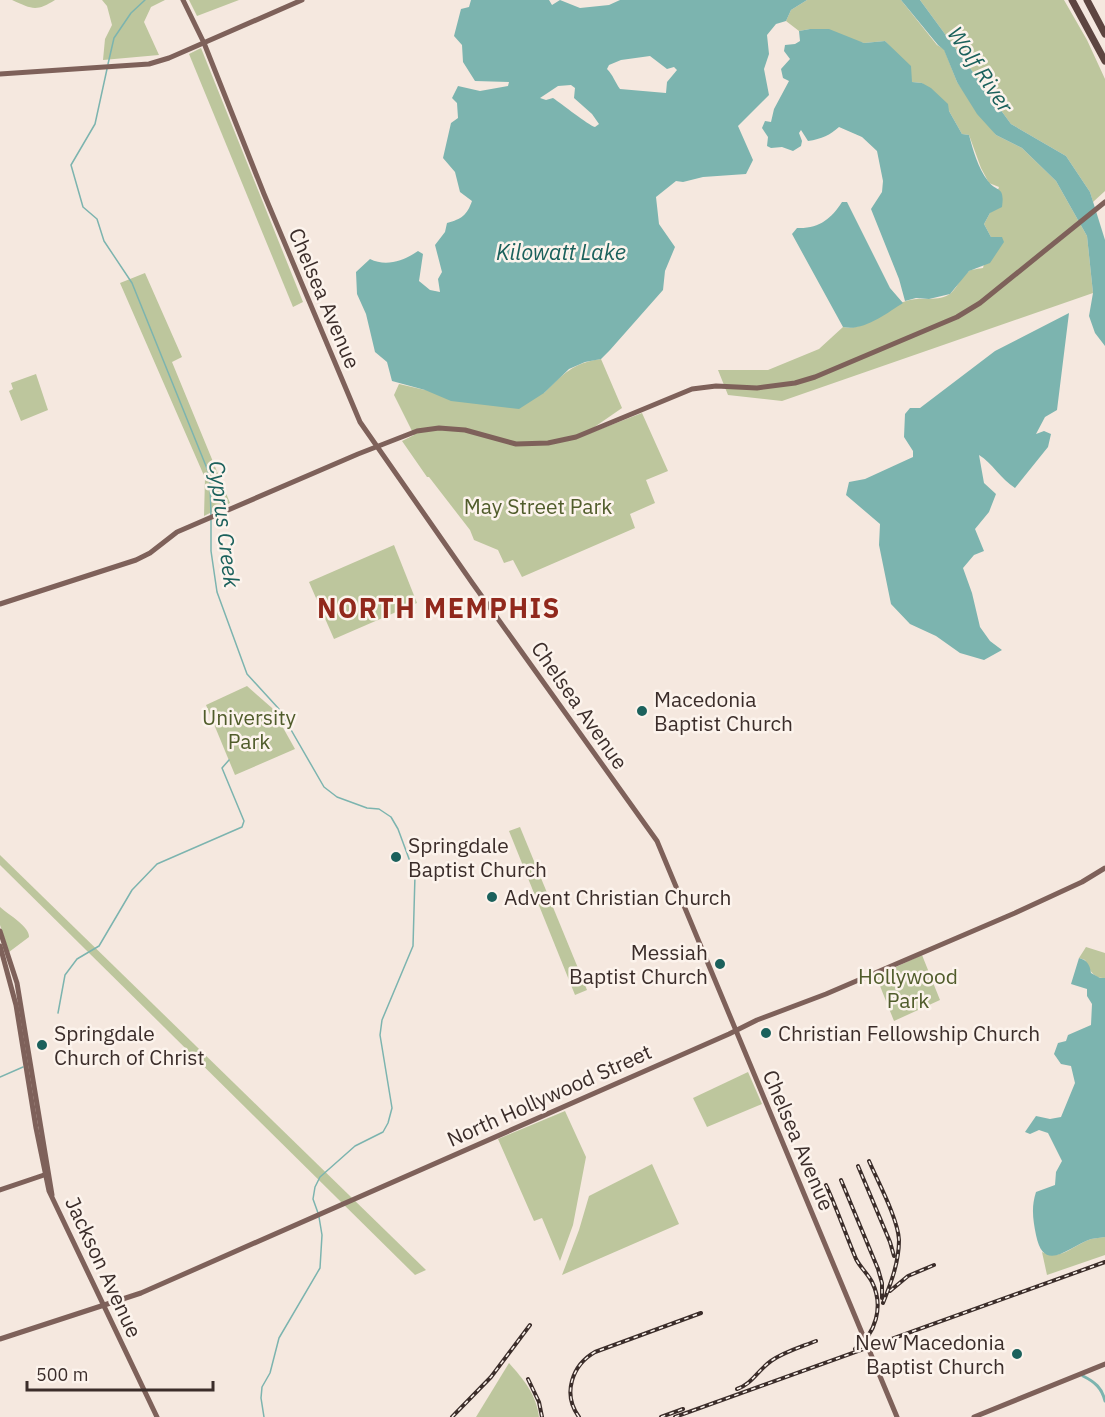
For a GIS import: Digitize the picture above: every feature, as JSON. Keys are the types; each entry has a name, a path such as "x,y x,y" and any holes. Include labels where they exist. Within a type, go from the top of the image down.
{"highway":[{"path":"1072,0 1105,61"},
{"path":"1087,0 1105,34"}],"main road":[{"name":"Chelsea Avenue","path":"183,0 204,43 264,194 360,422 657,841 897,1417"},
{"path":"0,74 149,64 169,58 302,0"},
{"path":"0,604 136,561 177,532 417,431 439,428 465,430 516,444 548,443 576,437 692,389 716,386 757,388 815,378 957,317 980,303 1105,202"},
{"name":"North Hollywood Street","path":"0,1339 141,1293 736,1030 1015,913 1082,882 1105,868"},
{"name":"Jackson Avenue","path":"0,931 17,983 47,1182 157,1417"},
{"name":"Jackson Avenue","path":"0,946 16,1005 52,1195"},
{"path":"0,1190 47,1174"},
{"path":"36,1178 47,1182"},
{"path":"974,1417 1105,1364"}],"green space":[{"path":"12,0 55,0 34,8"},
{"path":"102,0 165,0 151,7 144,22 159,55 103,60 105,39 112,25 107,6"},
{"path":"189,0 239,0 197,16"},
{"path":"807,0 901,0 937,45 944,49 957,82 996,135 1022,148 1056,181 1087,236 1093,293 782,401 728,395 718,370 768,370 819,349 843,327 851,328 867,323 906,301 941,298 951,293 969,271 983,268 991,237 984,224 999,187 989,183 969,135 962,134 949,111 922,83 912,82 896,53 885,41 864,43 810,29 799,31 786,21 791,10"},
{"path":"920,0 1064,0 1087,40 1105,79 1105,191 1093,202 1090,192 1066,156 1011,124"},
{"path":"201,48 303,302 293,307 189,54"},
{"path":"145,273 182,357 172,362 230,503 204,516 205,478 120,283"},
{"name":"May Street Park","path":"601,359 622,408 580,437 642,413 668,471 646,480 655,503 630,514 635,528 522,577 513,560 504,563 498,550 474,540 470,530 427,477 402,441 414,435 394,395 399,384 425,390 544,393 569,370 583,363"},
{"path":"36,374 48,410 21,421 9,391 13,389 11,383"},
{"path":"394,545 417,603 334,639 309,582"},
{"name":"University Park","path":"247,686 272,708 295,749 235,775 206,705"},
{"path":"520,827 587,990 575,995 509,831"},
{"path":"0,855 426,1270 415,1275 0,865"},
{"path":"0,907 23,925 29,937 9,952 0,925"},
{"path":"1086,947 1105,953 1105,978 1094,975 1085,960 1079,958"},
{"name":"Hollywood Park","path":"922,955 940,1000 894,1021 876,976"},
{"path":"748,1072 762,1104 707,1127 693,1098"},
{"path":"565,1111 586,1157 573,1225 560,1261 542,1218 534,1221 498,1139"},
{"path":"652,1164 679,1224 562,1275 589,1196"},
{"path":"1105,1237 1105,1255 1047,1275 1042,1252 1056,1255 1091,1239"},
{"path":"509,1363 532,1394 539,1417 476,1417"}],"water":[{"name":"Kilowatt Lake","path":"471,0 549,0 552,5 560,0 580,8 609,5 620,0 807,0 791,10 786,21 776,24 767,35 769,54 764,69 769,95 738,126 753,160 746,174 676,181 656,197 659,224 675,247 665,271 663,290 601,359 585,362 569,369 544,393 519,409 451,401 425,390 392,381 387,362 375,352 366,314 357,294 356,272 370,259 382,263 395,262 418,251 423,254 419,281 430,290 440,292 438,279 442,272 435,245 445,232 447,223 463,216 472,201 460,192 455,172 443,158 451,123 458,118 457,103 452,98 458,86 480,91 508,86 509,82 475,81 463,62 462,45 454,36 461,9 469,7","holes":["650,56 667,69 674,67 677,70 667,82 666,93 620,89 607,69 609,65 621,60","571,85 575,88 574,98 592,114 599,124 595,127 553,98 546,100 540,98 558,86"]},
{"path":"901,0 920,0 1011,124 1066,156 1090,192 1105,240 1105,346 1095,333 1089,316 1093,293 1087,236 1056,181 1022,148 996,135 977,114 957,82 944,50"},
{"path":"829,29 864,43 885,41 911,66 912,82 922,83 931,88 948,104 949,111 962,134 969,135 984,176 1001,192 1002,207 990,213 984,224 991,237 1002,237 1004,242 990,263 969,271 950,294 905,301 899,279 871,209 882,192 883,181 877,151 862,137 839,127 825,136 808,141 801,130 799,133 801,146 793,151 782,147 767,146 768,137 762,128 765,121 771,122 774,109 789,81 783,78 781,69 790,59 784,51 785,45 800,41 799,31"},
{"path":"842,202 847,202 890,288 903,303 874,321 851,328 843,327 792,234 797,228 812,227 824,222"},
{"path":"1069,313 1057,410 1045,417 1036,434 1044,431 1051,434 1048,447 1015,488 979,455 984,483 996,494 989,512 975,529 984,551 974,555 963,568 980,627 990,641 1002,650 984,660 960,653 936,636 910,624 891,604 879,545 880,524 846,495 849,482 865,479 913,457 913,451 904,437 905,414 910,408 920,408 995,351"},
{"path":"1079,958 1088,963 1091,973 1105,978 1105,1237 1091,1239 1058,1255 1051,1256 1040,1247 1034,1224 1033,1203 1036,1192 1055,1185 1056,1172 1062,1161 1048,1133 1039,1130 1030,1134 1025,1132 1036,1116 1050,1119 1061,1117 1075,1083 1071,1066 1061,1064 1054,1054 1058,1043 1066,1041 1068,1035 1091,1025 1092,1004 1087,996 1087,989 1071,984"}],"waterway":[{"path":"108,64 114,38 131,13 145,0"},
{"path":"107,69 95,124 71,165 83,207 97,219 104,241 132,283 208,471 211,516"},
{"name":"Cyprus Creek","path":"211,520 211,551 217,592 247,674 279,709 324,787 337,797 367,808 379,809 391,817 398,829 415,875 413,946 382,1020 380,1035 392,1108 388,1123 383,1132 355,1146 320,1177 313,1199 318,1213"},
{"path":"58,1013 65,975 77,959 99,946 132,890 157,864 242,827 244,821 222,768 229,760"},
{"path":"0,1077 23,1067"},
{"name":"Cyprus Creek","path":"264,1417 262,1387 270,1373 279,1338 320,1268 322,1235 319,1217"},
{"path":"1083,1376 1097,1386 1105,1401"}],"railway":[{"path":"869,1161 891,1211 899,1240 892,1280 883,1303"},
{"path":"858,1166 894,1256"},
{"path":"841,1180 878,1269 882,1283 882,1298"},
{"path":"826,1185 856,1259 876,1291 877,1310 873,1328 855,1349"},
{"path":"675,1417 1105,1262"},
{"path":"890,1291 908,1276 934,1265"},
{"path":"579,1417 571,1399 572,1381 580,1364 587,1358 595,1352 701,1313"},
{"path":"452,1417 491,1377 530,1325"},
{"path":"737,1389 747,1384 776,1358 816,1341"},
{"path":"528,1379 539,1402 542,1417"},
{"path":"661,1417 683,1409"}],"place":[{"name":"Macedonia Baptist Church","path":"642,711"},
{"name":"Springdale Baptist Church","path":"396,857"},
{"name":"Advent Christian Church","path":"492,897"},
{"name":"Messiah Baptist Church","path":"720,964"},
{"name":"Christian Fellowship Church","path":"766,1033"},
{"name":"Springdale Church of Christ","path":"42,1045"},
{"name":"New Macedonia Baptist Church","path":"1017,1354"}],"district":[{"name":"NORTH MEMPHIS","path":"439,607"}],"water label":[{"name":"Wolf River","path":"981,69"}]}
